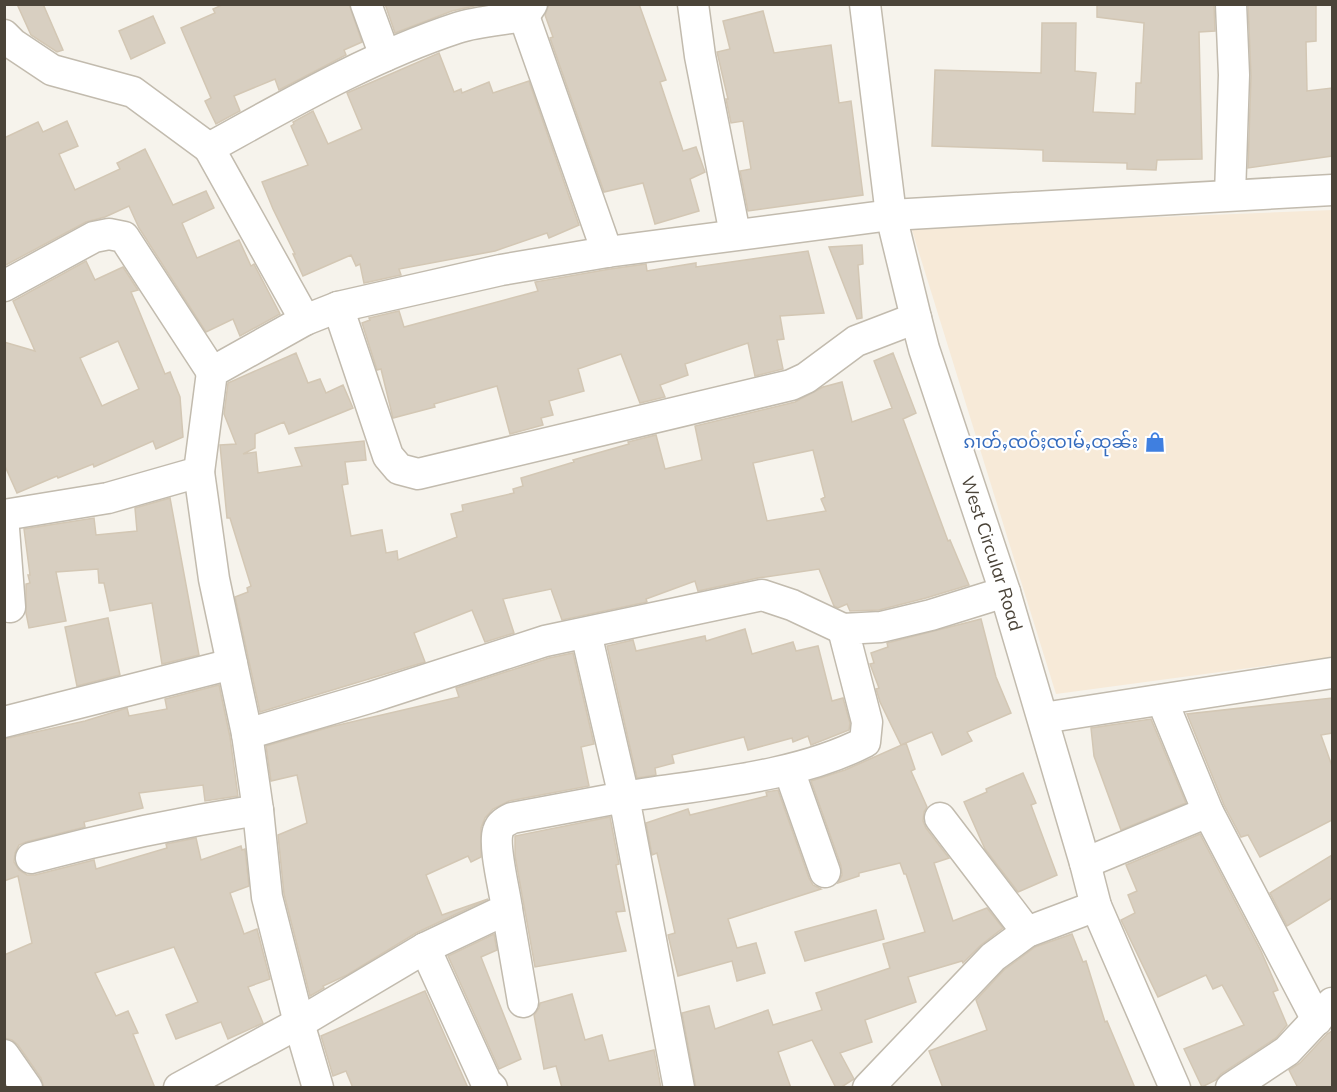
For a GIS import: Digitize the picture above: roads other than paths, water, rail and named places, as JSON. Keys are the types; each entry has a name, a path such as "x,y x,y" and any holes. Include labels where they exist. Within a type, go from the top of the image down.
{"street":[{"path":"366,4 385,56"},
{"path":"693,4 700,56 735,234"},
{"name":"West Circular Road","path":"865,4 891,215 924,349 1005,592 1096,906 1175,1088"},
{"path":"1230,195 1234,75 1231,4"},
{"path":"209,147 320,87 385,56 459,27 528,10 607,252"},
{"path":"4,35 13,44 52,70 133,92 209,147 305,320"},
{"path":"212,372 305,320 338,307 501,270 607,252 891,215 1332,190"},
{"path":"4,286 94,237 109,234 124,237 212,372 199,472 214,579 247,734 267,897 318,1088"},
{"path":"338,307 388,456 399,469 418,474 791,386 806,378 856,341 916,318"},
{"path":"4,515 108,498 199,472"},
{"path":"4,529 10,607"},
{"path":"247,734 372,697 545,641 762,595 792,605 843,629 881,627 931,615 1005,592"},
{"path":"523,1002 498,850 498,831 503,823 512,818 624,797 789,770 845,752 865,742 867,722 843,629"},
{"path":"586,633 624,797 679,1088"},
{"path":"4,722 232,664"},
{"path":"1043,718 1332,673"},
{"path":"1162,700 1208,812 1324,1011 1287,1051 1231,1088"},
{"path":"789,770 825,872"},
{"path":"31,858 109,837 203,818 258,810"},
{"path":"1085,863 1208,812"},
{"path":"940,818 1028,932"},
{"path":"868,1088 993,957 1028,932 1096,906"},
{"path":"179,1088 299,1023 425,948 507,909"},
{"path":"425,948 486,1082 492,1088"},
{"path":"4,1055 27,1088"}],"place":[{"name":"ၵၢတ်ႇၸဝ်ႈၸၢမ်ႇထုၼ်း","path":"1155,442"}]}
